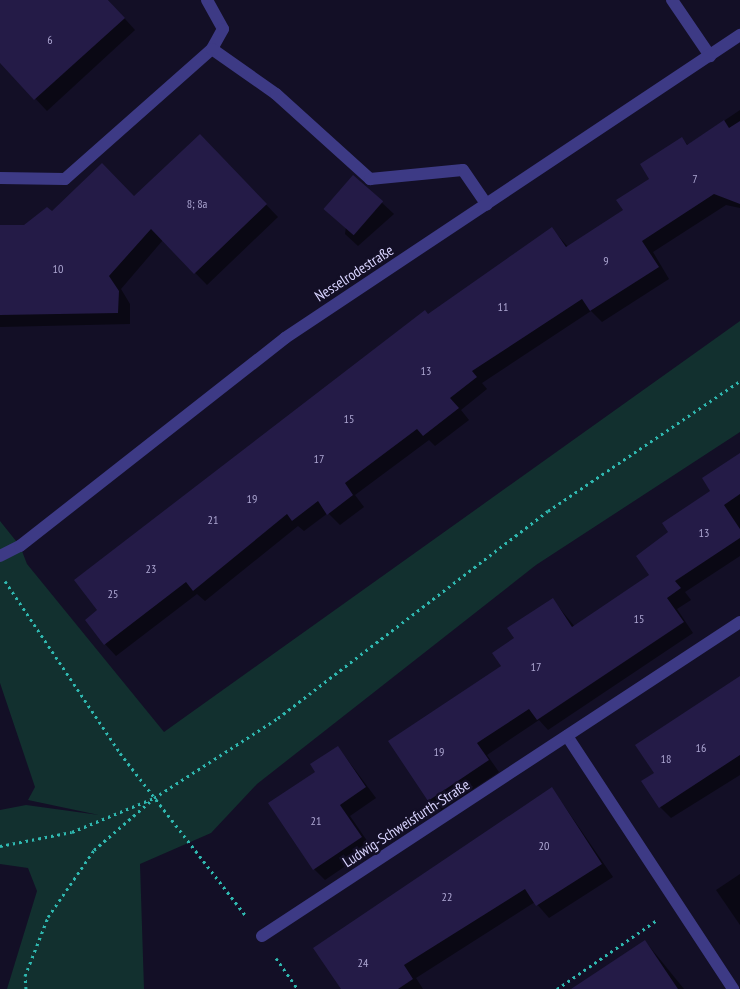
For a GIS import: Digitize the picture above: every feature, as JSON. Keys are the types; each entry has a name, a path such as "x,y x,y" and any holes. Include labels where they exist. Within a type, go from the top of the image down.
{"street":[{"path":"0,178 65,179 212,49 223,29 207,0"},
{"path":"672,0 710,56"},
{"name":"Nesselrodestraße","path":"0,556 20,546 285,338 740,35"},
{"path":"212,49 276,94 370,179 463,170 487,205"},
{"name":"Ludwig-Schweisfurth-Straße","path":"262,936 740,622"},
{"path":"567,736 733,989"}],"path":[{"path":"26,989 25,976 48,917 94,850 154,798 278,718 548,511 740,381"},
{"path":"0,574 154,798 262,936 298,989"},
{"path":"0,846 72,832 154,798"},
{"path":"556,989 678,905"}],"green space":[{"path":"740,321 740,432 536,565 257,784 211,833 140,864 144,989 7,989 37,891 28,868 0,864 0,810 26,805 99,815 28,800 35,787 0,683 0,521 20,546 27,564 164,732"}],"building":[{"path":"0,0 108,0 125,18 34,100 0,63"},
{"path":"724,120 729,128 740,121 740,204 714,194 642,241 659,267 590,311 582,299 472,371 477,377 450,398 459,408 423,436 417,429 345,483 353,495 327,515 318,501 292,521 287,514 193,591 186,582 104,645 85,620 97,610 74,580 425,310 428,314 552,227 566,247 623,210 616,200 649,179 640,164 682,137 687,145"},
{"path":"200,134 267,204 194,274 151,229 109,276 119,291 118,313 0,315 0,225 24,225 47,207 52,211 102,163 134,196"},
{"path":"353,175 383,201 354,235 323,209"},
{"path":"740,453 740,494 724,505 740,529 740,538 675,581 681,588 667,598 684,622 537,720 529,709 477,743 489,760 428,801 388,741 501,666 492,653 514,638 507,628 553,598 572,627 649,575 636,556 668,532 662,523 710,491 702,478"},
{"path":"740,676 740,755 659,808 641,781 654,773 635,745"},
{"path":"338,746 366,787 340,805 362,837 313,870 268,803 315,772 310,764"},
{"path":"552,787 602,864 536,906 525,889 404,965 413,979 398,989 341,989 313,948"},
{"path":"645,940 678,989 571,989"}]}
